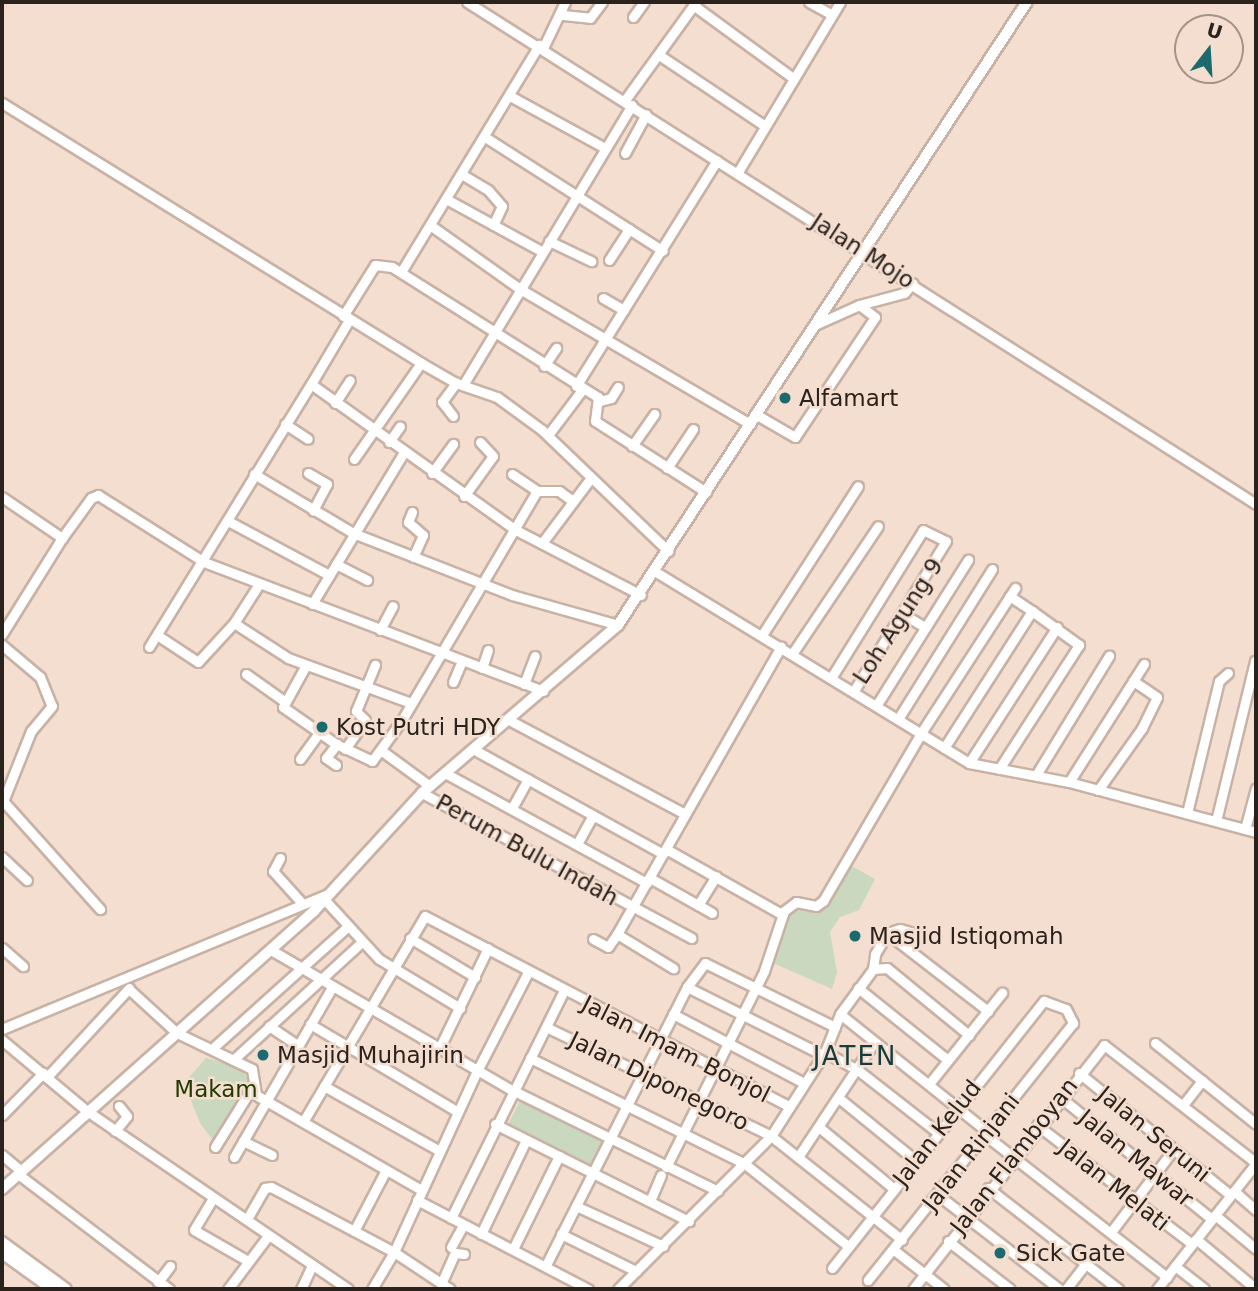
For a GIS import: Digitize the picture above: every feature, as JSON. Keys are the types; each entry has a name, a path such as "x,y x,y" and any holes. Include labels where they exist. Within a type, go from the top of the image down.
{"main road":[{"path":"2,1189 86,1111 271,950 327,896 426,789 618,625 641,595 1027,2"},
{"path":"2,1242 66,1289"},
{"path":"2,1253 51,1289"}],"street":[{"name":"Jalan Mojo","path":"467,2 541,46 863,251 911,286 1256,504"},
{"path":"401,272 562,15 565,2"},
{"path":"562,15 590,18 602,2"},
{"path":"633,17 644,2"},
{"path":"809,2 832,15"},
{"path":"738,172 840,2"},
{"path":"453,416 442,402 459,384 495,332 606,148 629,102 694,4 793,78"},
{"path":"659,55 765,126"},
{"path":"510,96 606,148"},
{"path":"2,103 421,363 459,384 497,397 548,435 590,479 668,551"},
{"path":"625,153 646,114"},
{"path":"485,137 663,251"},
{"path":"548,435 579,388 604,338 663,251 718,160"},
{"path":"463,175 488,190 502,205 493,225"},
{"path":"448,200 543,252"},
{"path":"430,225 520,289 604,338 753,420 795,437 875,317 859,305"},
{"path":"609,260 629,229"},
{"path":"549,241 591,261"},
{"path":"149,647 204,562 254,474 311,384 375,265 401,272 600,401 611,398 618,387"},
{"path":"817,324 911,286"},
{"path":"603,298 624,310"},
{"path":"544,366 556,348"},
{"path":"354,459 421,363"},
{"path":"335,403 350,380"},
{"path":"311,384 373,431 514,529 641,595"},
{"path":"600,401 594,420 706,492"},
{"path":"632,446 654,414"},
{"path":"285,424 308,439"},
{"path":"389,442 400,426"},
{"path":"667,468 693,429"},
{"path":"464,496 493,456 480,442"},
{"path":"432,473 453,444"},
{"path":"312,604 404,452"},
{"path":"308,473 327,484 313,510"},
{"path":"254,474 353,533 481,582 618,625"},
{"path":"512,474 537,491 559,491 573,500"},
{"path":"542,543 590,479"},
{"path":"762,635 858,486"},
{"path":"306,665 284,701 286,711 369,762 382,751 537,491"},
{"path":"2,634 62,538 91,498 99,495 204,562 543,691"},
{"path":"2,497 62,538"},
{"path":"412,512 408,522 423,535 413,557"},
{"path":"228,521 329,575"},
{"path":"792,654 878,526"},
{"name":"Loh Agung 9","path":"831,678 925,529 947,543 853,692"},
{"path":"876,706 968,560"},
{"path":"336,564 367,580"},
{"path":"898,719 992,569"},
{"path":"656,572 968,763 1069,782 1256,832"},
{"path":"157,635 198,662 234,623 259,584"},
{"path":"650,1202 764,971 789,904 816,906 823,901 921,733 1013,592 1032,611 1079,645 999,769"},
{"path":"380,630 393,606"},
{"path":"944,748 1032,611"},
{"path":"903,614 925,627"},
{"path":"234,623 306,665 411,703"},
{"path":"968,763 1057,627"},
{"path":"2,645 40,677 52,706 31,731 3,803 100,909"},
{"path":"593,939 608,947 617,934 781,648"},
{"path":"482,668 488,650"},
{"path":"524,684 535,656"},
{"path":"1036,775 1109,656"},
{"path":"453,682 462,661"},
{"path":"1216,821 1255,661"},
{"path":"1069,782 1144,664"},
{"path":"336,765 326,758 341,747 365,720 356,712 375,665"},
{"path":"1187,813 1219,681 1228,673"},
{"path":"246,674 284,701"},
{"path":"1098,790 1142,728 1157,697 1133,681"},
{"path":"509,720 685,814"},
{"path":"300,759 319,733"},
{"path":"472,749 593,815 716,876 783,915"},
{"name":"Perum Bulu Indah","path":"382,751 426,789 633,908 691,938"},
{"path":"445,772 712,913"},
{"path":"512,808 528,779"},
{"path":"1245,828 1256,788"},
{"path":"577,844 593,815"},
{"path":"2,857 27,880"},
{"path":"280,858 273,871 301,902"},
{"path":"698,905 716,876"},
{"path":"2,1029 301,902 327,896 347,927 392,968 460,1008"},
{"name":"Jalan Imam Bonjol","path":"410,938 425,916 430,916 563,992 789,1106"},
{"path":"215,1046 347,927"},
{"path":"618,1289 689,1221 771,1136 824,1054 840,1014 873,969 874,954 887,933 900,929 914,933"},
{"path":"887,933 988,1011"},
{"path":"617,934 673,968"},
{"path":"303,1122 410,938 475,977"},
{"path":"233,1060 362,942"},
{"path":"2,948 23,966"},
{"path":"439,1049 488,948"},
{"path":"271,950 512,1090 664,1171 718,1191"},
{"path":"546,1265 658,1041 687,987 707,962 835,1027"},
{"path":"873,969 887,968 969,1035"},
{"path":"372,1289 394,1252 477,1071 528,972"},
{"path":"122,979 131,991 177,1033 255,1072 255,1094 264,1100 386,1170 463,1225 589,1289"},
{"path":"234,1157 264,1100 332,987"},
{"path":"687,987 859,1071 937,1132"},
{"path":"858,988 948,1060"},
{"path":"4,1108 45,1075 131,991"},
{"path":"451,1218 495,1124 563,992"},
{"path":"929,1084 1002,993"},
{"name":"Jalan Kelud","path":"832,1268 957,1106 1044,1001 1066,1009 1073,1023"},
{"path":"673,1014 804,1083"},
{"path":"840,1014 957,1106 1012,1157 1167,1277"},
{"name":"Jalan Rinjani","path":"868,1280 1073,1023"},
{"path":"310,1024 346,1048 458,1112"},
{"path":"269,1026 297,1045"},
{"name":"Jalan Diponegoro","path":"546,1027 771,1136 870,1218 902,1240"},
{"path":"2,1040 86,1111 348,1289"},
{"path":"798,1157 840,1100 874,1042"},
{"path":"1155,1044 1256,1124"},
{"name":"Jalan Flamboyan","path":"912,1289 1012,1157 1101,1047 1110,1045 1183,1105"},
{"path":"530,1058 745,1164 848,1246"},
{"name":"Jalan Seruni","path":"1079,1073 1173,1150 1256,1210"},
{"path":"1157,1289 1256,1163 1183,1105 1202,1081"},
{"path":"215,1147 253,1086"},
{"path":"324,1086 440,1151"},
{"name":"Jalan Mawar","path":"1060,1097 1153,1175 1256,1249"},
{"path":"840,1100 915,1160"},
{"path":"115,1131 127,1116 118,1105"},
{"path":"495,1124 689,1221"},
{"name":"Jalan Melati","path":"1037,1125 1133,1201 1194,1242 1256,1289"},
{"path":"820,1128 893,1188"},
{"path":"481,1234 526,1140"},
{"path":"243,1142 272,1156"},
{"path":"1111,1232 1173,1150"},
{"path":"2,1155 19,1172 169,1289"},
{"path":"513,1249 559,1156"},
{"path":"354,1231 386,1170"},
{"path":"247,1219 267,1186 394,1252 446,1286 455,1253 464,1254"},
{"path":"988,1188 1086,1263 1112,1288"},
{"path":"937,1195 1059,1289"},
{"path":"213,1198 194,1230 248,1261"},
{"path":"576,1206 663,1246"},
{"path":"451,1247 463,1225"},
{"path":"561,1234 636,1272"},
{"path":"228,1289 268,1236"},
{"path":"948,1241 1010,1289"},
{"path":"894,1250 944,1289"},
{"path":"1066,1289 1086,1263"},
{"path":"301,1289 312,1265"},
{"path":"158,1282 170,1266"},
{"path":"1175,1266 1204,1289"}],"green space":[{"path":"848,864 875,879 859,910 840,917 830,932 837,972 832,989 771,962 791,910 820,908"},
{"name":"Makam","path":"206,1058 235,1066 250,1079 214,1142 200,1123 184,1083"},
{"path":"521,1099 603,1141 589,1167 507,1126"}],"place":[{"name":"Alfamart","path":"785,398"},
{"name":"Kost Putri HDY","path":"322,727"},
{"name":"Masjid Istiqomah","path":"855,936"},
{"name":"Masjid Muhajirin","path":"263,1055"},
{"name":"Sick Gate","path":"1000,1253"}],"district":[{"name":"JATEN","path":"855,1057"}]}
